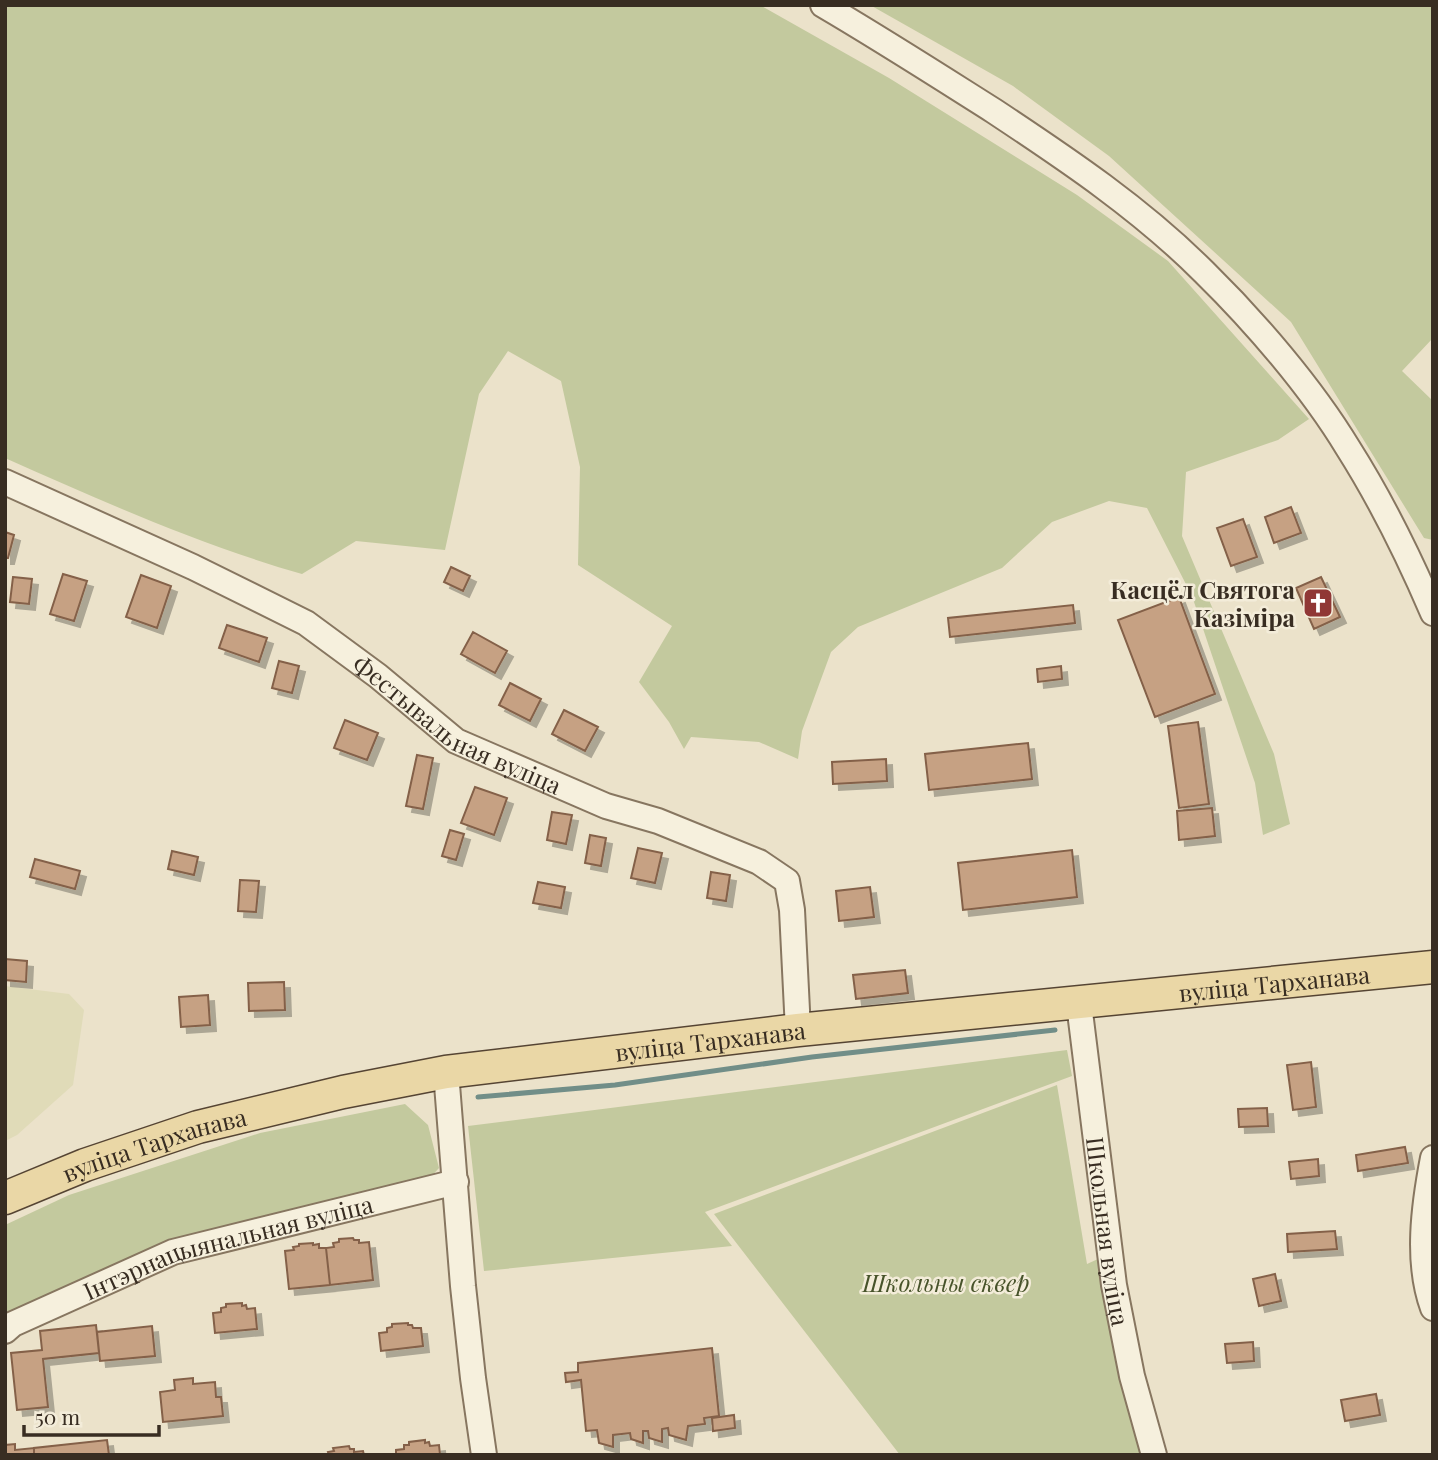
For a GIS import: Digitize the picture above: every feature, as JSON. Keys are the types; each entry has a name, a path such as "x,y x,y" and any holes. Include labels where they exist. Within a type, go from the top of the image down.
{"main road":[{"name":"вуліца Тарханава","path":"5,1198 85,1165 198,1127 343,1092 446,1072 798,1030 1433,967"}],"street":[{"path":"823,5 890,44 1083,170 1145,218 1205,272 1313,397 1349,448 1419,580 1433,613"},
{"name":"Фестывальная вуліца","path":"5,482 193,567 306,623 378,676 456,741 606,806 658,821 759,862 786,881 792,911 798,1030"},
{"name":"Школьная вуліца","path":"1079,1004 1114,1285 1132,1376 1154,1455"},
{"path":"446,1072 463,1286 484,1455"},
{"path":"1433,1158 1424,1223 1424,1257 1433,1308"},
{"name":"Інтэрнацыянальная вуліца","path":"5,1331 13,1324 83,1291 173,1252 456,1182"}],"shaded area":[{"path":"5,986 69,994 84,1010 73,1085 17,1135 5,1141"}],"green space":[{"path":"5,5 760,5 889,78 1077,195 1168,261 1309,419 1278,440 1186,472 1182,536 1274,754 1290,824 1263,835 1255,783 1192,596 1147,508 1109,501 1052,522 1002,568 858,627 831,652 802,731 798,759 759,742 691,737 684,749 669,722 639,682 672,626 578,565 580,467 561,381 508,351 479,394 445,550 356,541 302,574 189,536 5,458"},
{"path":"870,5 1433,5 1433,338 1402,371 1433,401 1433,540 1424,538 1291,322 1109,156 1013,86"},
{"path":"1067,1050 1072,1076 705,1212 732,1246 484,1271 468,1126"},
{"name":"Школьны сквер","path":"1057,1085 1087,1264 1098,1259 1121,1376 1141,1455 900,1455 714,1214"},
{"path":"405,1104 428,1125 439,1168 428,1180 175,1240 31,1302 5,1320 5,1225 69,1195 260,1133"}],"building":[{"path":"1291,507 1301,533 1274,543 1265,517"},
{"path":"1243,519 1257,557 1231,566 1217,528"},
{"path":"5,532 14,535 8,558 5,558"},
{"path":"451,567 470,576 463,591 444,582"},
{"path":"63,574 87,581 74,621 50,614"},
{"path":"141,575 171,586 157,628 126,617"},
{"path":"13,577 32,579 29,604 10,602"},
{"name":"Касцёл Святога Казіміра","path":"1321,577 1340,617 1314,629 1296,588"},
{"path":"1179,597 1215,694 1155,717 1118,620"},
{"path":"1073,605 1075,623 950,637 948,618"},
{"path":"227,625 267,638 259,662 219,648"},
{"path":"473,632 507,651 495,673 461,654"},
{"path":"279,661 299,666 292,693 272,688"},
{"path":"1061,666 1062,679 1038,682 1037,669"},
{"path":"510,683 541,699 530,721 499,705"},
{"path":"564,710 598,727 585,751 552,734"},
{"path":"345,720 378,733 367,760 334,748"},
{"path":"1198,722 1209,804 1179,808 1168,726"},
{"path":"1028,743 1032,779 929,790 925,754"},
{"path":"417,755 433,758 423,809 406,806"},
{"path":"886,759 887,781 833,784 832,762"},
{"path":"475,787 507,798 494,835 461,823"},
{"path":"1212,808 1215,836 1179,840 1177,811"},
{"path":"552,812 572,815 566,844 547,840"},
{"path":"450,830 464,834 456,860 442,856"},
{"path":"590,835 606,838 601,866 585,863"},
{"path":"638,848 662,853 655,883 631,878"},
{"path":"1072,850 1077,897 963,910 958,863"},
{"path":"172,851 198,857 194,875 168,869"},
{"path":"35,859 80,871 75,889 30,877"},
{"path":"711,872 730,875 726,901 707,898"},
{"path":"240,880 259,881 256,912 238,911"},
{"path":"538,882 565,887 561,908 533,903"},
{"path":"870,887 874,917 839,921 836,891"},
{"path":"5,959 27,961 26,982 5,980"},
{"path":"905,970 908,993 856,999 853,975"},
{"path":"284,982 285,1010 249,1011 248,983"},
{"path":"208,995 210,1025 181,1027 179,997"},
{"path":"1311,1062 1316,1107 1293,1110 1287,1065"},
{"path":"1267,1108 1268,1126 1239,1127 1238,1109"},
{"path":"1405,1147 1408,1163 1358,1171 1356,1155"},
{"path":"1318,1159 1319,1176 1291,1179 1289,1162"},
{"path":"1335,1231 1337,1249 1288,1252 1287,1234"},
{"path":"339,1239 359,1240 359,1243 369,1242 373,1280 330,1285 326,1248 334,1247 333,1243 339,1242"},
{"path":"299,1244 319,1244 319,1248 326,1248 330,1285 289,1289 285,1251 294,1250 293,1247"},
{"path":"1275,1274 1281,1301 1259,1306 1253,1279"},
{"path":"242,1303 247,1309 255,1308 257,1329 215,1333 213,1313 221,1312 221,1308 226,1307 226,1304"},
{"path":"408,1323 413,1328 421,1328 423,1346 381,1351 379,1333 387,1332 387,1328 392,1327 392,1324"},
{"path":"96,1325 99,1353 43,1359 48,1407 17,1410 11,1353 42,1350 40,1331"},
{"path":"152,1326 155,1356 100,1361 97,1332"},
{"path":"1253,1342 1254,1361 1227,1363 1225,1344"},
{"path":"712,1348 719,1416 704,1418 705,1424 688,1426 686,1440 669,1435 668,1428 662,1429 662,1442 649,1438 648,1431 643,1431 643,1443 631,1439 630,1433 613,1435 613,1447 599,1443 597,1430 586,1431 581,1380 566,1382 565,1373 578,1372 578,1363"},
{"path":"193,1378 193,1384 215,1382 216,1397 221,1397 223,1416 163,1422 160,1392 175,1390 174,1380"},
{"path":"1376,1394 1380,1415 1345,1421 1341,1400"},
{"path":"734,1415 735,1428 713,1431 712,1418"},
{"path":"107,1440 109,1455 34,1455 34,1448"},
{"path":"425,1440 430,1446 439,1445 440,1455 396,1455 396,1450 404,1449 404,1445 409,1445 409,1442"},
{"path":"15,1444 15,1450 34,1448 34,1455 5,1455 5,1445"},
{"path":"349,1446 354,1452 363,1451 364,1455 329,1455 328,1452 334,1451 333,1448"}],"waterway":[{"path":"478,1097 615,1085 812,1057 1055,1030"}],"place":[{"name":"Касцёл Святога Казіміра","path":"1318,603"}]}
